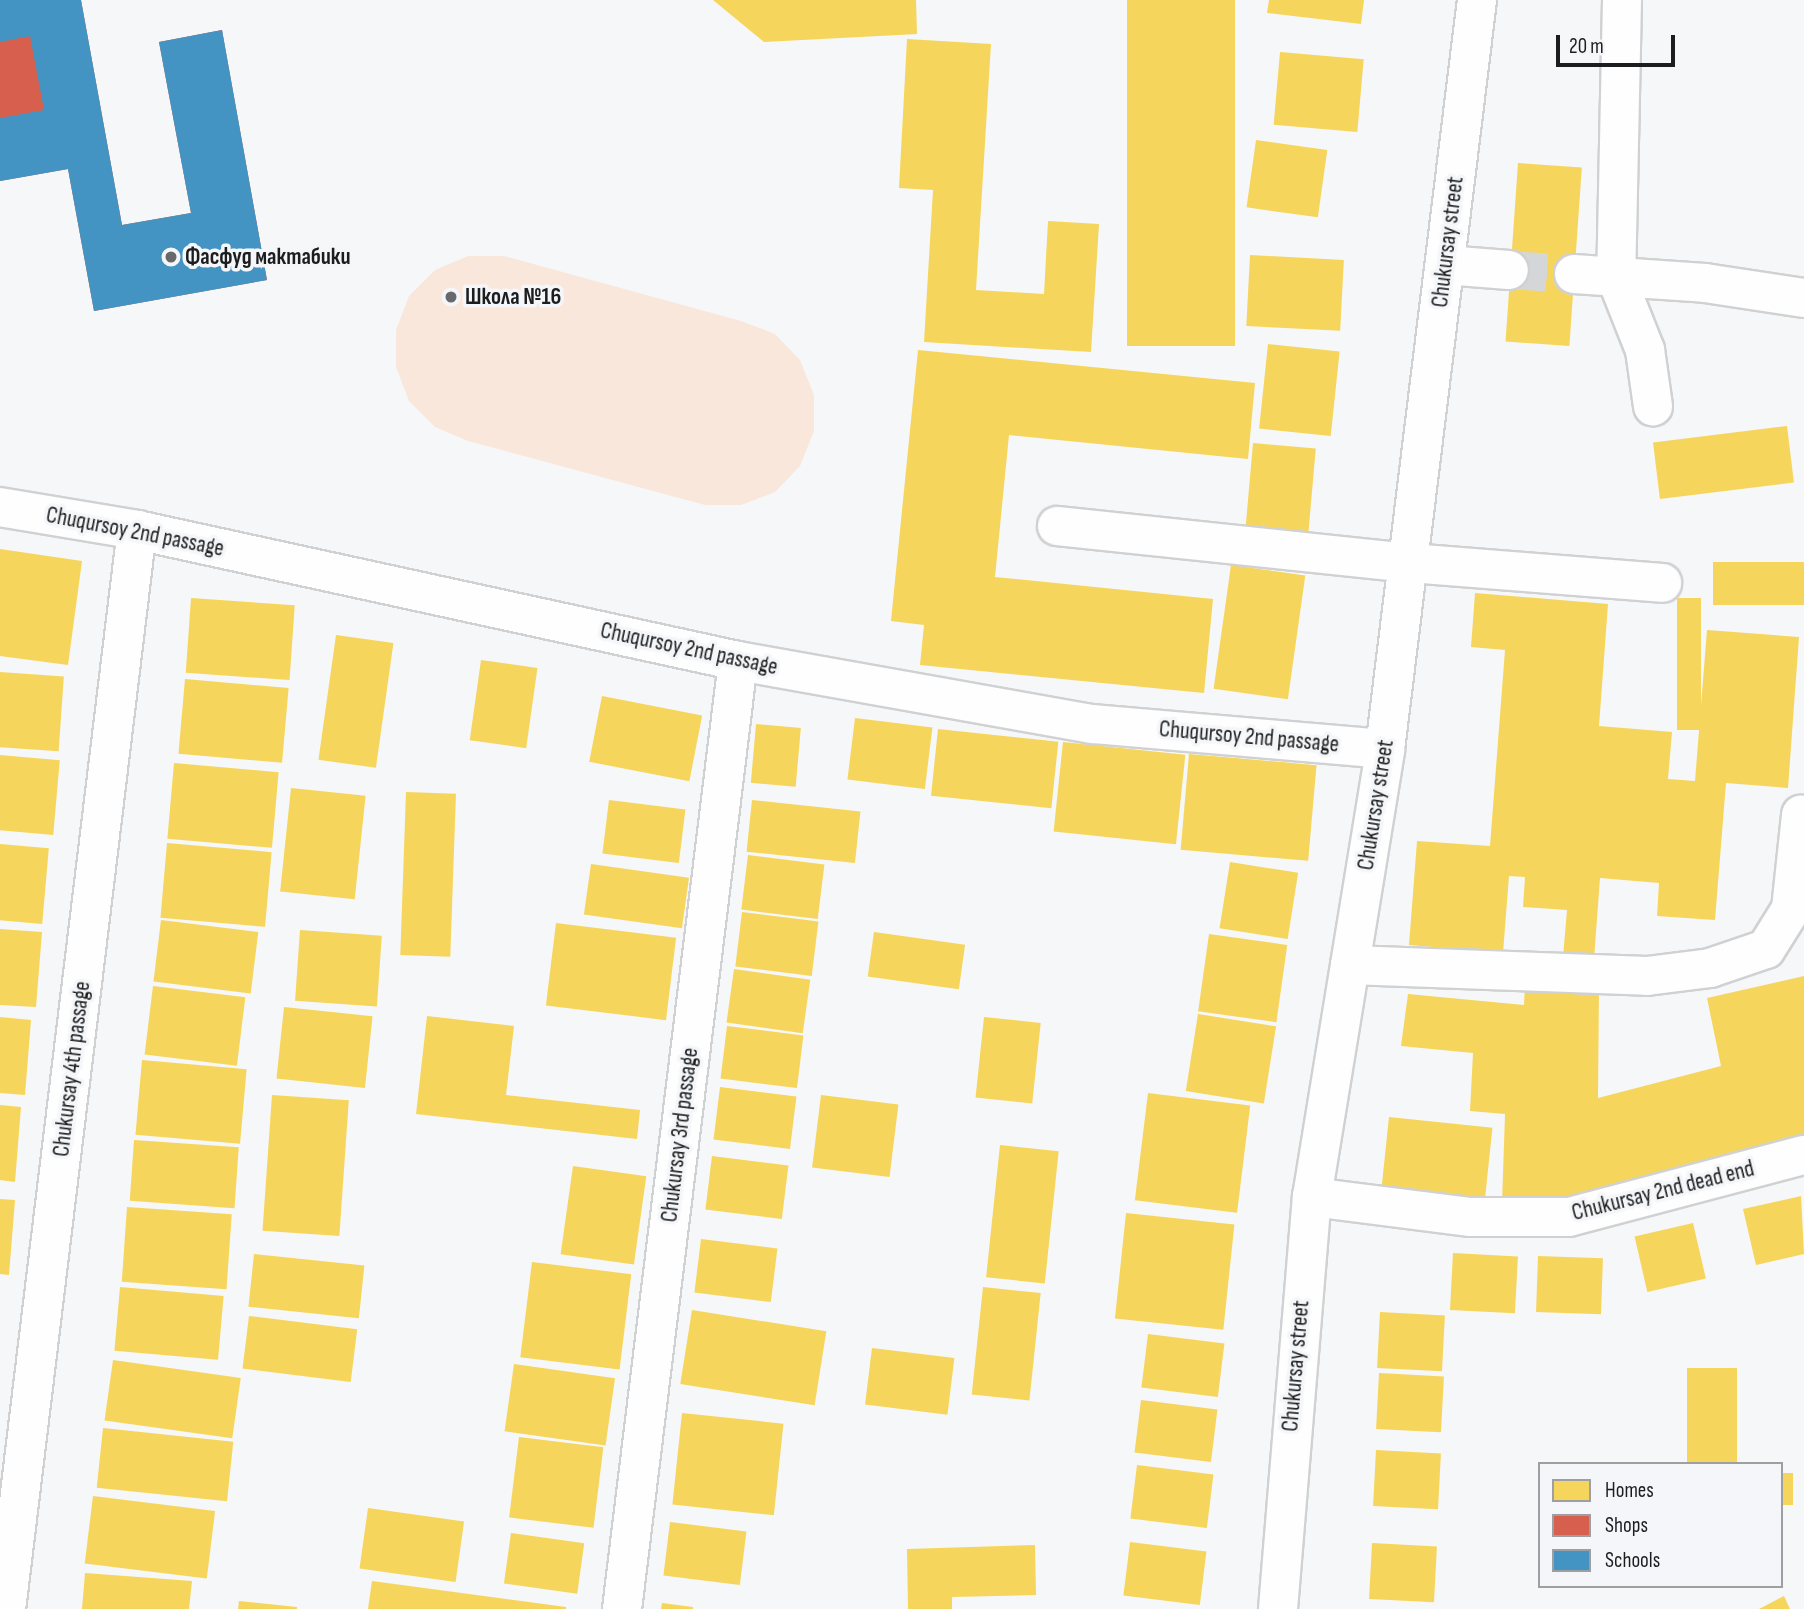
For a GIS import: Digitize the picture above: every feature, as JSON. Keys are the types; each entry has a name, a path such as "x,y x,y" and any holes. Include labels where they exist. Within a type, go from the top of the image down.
{"street":[{"name":"Chukursay street","path":"1278,1609 1312,1197 1385,749 1410,564 1477,0"},
{"path":"1622,0 1616,277 1645,350 1653,406"},
{"path":"1445,265 1509,270"},
{"path":"1574,274 1705,283 1804,298"},
{"name":"Chuqursoy 2nd passage","path":"0,507 137,530 738,661 1093,724 1385,749"},
{"path":"1057,526 1410,564 1662,583"},
{"name":"Chukursay 4th passage","path":"6,1609 137,530"},
{"name":"Chukursay 3rd passage","path":"622,1609 738,661"},
{"path":"1350,965 1647,976 1732,961 1766,949 1791,908 1801,816"},
{"name":"Chukursay 2nd dead end","path":"1312,1197 1471,1217 1569,1217 1804,1156"}],"shaded area":[{"path":"468,256 504,256 741,321 775,334 800,360 814,395 814,431 800,466 775,492 741,505 705,505 468,441 435,427 409,401 396,367 396,330 409,296 435,270"}],"building: Homes":[{"path":"713,0 916,0 917,34 764,42"},
{"path":"1127,0 1235,0 1235,346 1127,346"},
{"path":"1269,0 1364,0 1361,24 1267,13"},
{"path":"907,39 991,44 976,290 1044,294 1048,221 1099,224 1091,352 924,342 933,190 899,188"},
{"path":"1280,52 1364,59 1357,132 1274,125"},
{"path":"1256,140 1327,150 1318,217 1247,207"},
{"path":"1518,163 1582,167 1569,346 1506,342"},
{"path":"1250,255 1344,260 1340,331 1246,326"},
{"path":"1268,344 1340,352 1331,436 1259,429"},
{"path":"918,350 1255,383 1248,459 1009,435 995,577 1213,599 1204,693 920,665 924,625 891,621"},
{"path":"1787,426 1794,483 1660,499 1653,442"},
{"path":"1253,443 1316,448 1307,543 1245,538"},
{"path":"0,549 82,561 68,665 0,656"},
{"path":"1713,562 1804,562 1804,605 1713,605"},
{"path":"1231,565 1305,575 1288,699 1214,689"},
{"path":"1475,593 1608,604 1599,726 1672,732 1668,779 1695,781 1707,630 1799,637 1788,788 1726,783 1715,920 1657,916 1659,883 1600,878 1594,959 1563,957 1567,910 1523,907 1525,877 1509,876 1503,953 1409,945 1417,841 1490,846 1505,650 1471,647"},
{"path":"191,598 295,605 290,680 186,673"},
{"path":"1677,598 1701,598 1701,730 1677,730"},
{"path":"336,635 393,643 376,768 318,760"},
{"path":"481,660 537,668 526,748 470,740"},
{"path":"0,672 64,676 59,751 0,747"},
{"path":"185,679 289,688 282,763 178,754"},
{"path":"602,696 702,715 689,781 589,762"},
{"path":"855,718 932,728 925,789 847,780"},
{"path":"756,724 801,728 796,787 751,783"},
{"path":"938,729 1058,742 1051,808 931,796"},
{"path":"1063,742 1185,755 1176,844 1054,832"},
{"path":"1189,754 1317,765 1308,861 1181,850"},
{"path":"0,755 60,760 53,835 0,830"},
{"path":"174,763 279,772 272,848 167,839"},
{"path":"291,788 366,796 355,899 280,891"},
{"path":"406,792 456,794 450,957 400,955"},
{"path":"609,800 685,809 679,863 602,854"},
{"path":"752,800 860,811 855,863 747,852"},
{"path":"167,843 272,852 265,927 160,918"},
{"path":"0,844 49,848 42,924 0,920"},
{"path":"748,855 824,864 818,919 741,910"},
{"path":"1230,862 1298,873 1288,939 1220,928"},
{"path":"591,864 689,878 682,928 584,915"},
{"path":"742,912 818,921 812,976 735,967"},
{"path":"161,920 258,932 251,993 153,982"},
{"path":"556,923 676,938 666,1020 546,1005"},
{"path":"0,929 42,932 36,1007 0,1005"},
{"path":"300,930 382,936 377,1007 295,1001"},
{"path":"874,932 965,945 959,989 868,977"},
{"path":"1209,934 1287,945 1276,1022 1198,1011"},
{"path":"734,969 810,980 803,1033 726,1022"},
{"path":"1804,976 1804,1145 1562,1207 1502,1203 1505,1114 1470,1111 1473,1053 1401,1046 1408,994 1524,1005 1525,985 1599,988 1598,1098 1721,1066 1707,998"},
{"path":"153,986 245,997 237,1066 145,1054"},
{"path":"284,1007 373,1016 365,1088 276,1079"},
{"path":"1198,1014 1276,1026 1264,1103 1186,1091"},
{"path":"427,1016 514,1026 506,1095 640,1110 637,1139 416,1114"},
{"path":"0,1017 31,1020 25,1095 0,1093"},
{"path":"984,1017 1041,1023 1032,1104 976,1098"},
{"path":"727,1026 803,1035 797,1088 721,1079"},
{"path":"142,1060 247,1069 240,1144 135,1135"},
{"path":"720,1087 796,1096 790,1149 714,1140"},
{"path":"1148,1093 1250,1106 1237,1213 1135,1200"},
{"path":"272,1095 349,1100 339,1236 263,1231"},
{"path":"821,1095 898,1105 890,1177 812,1167"},
{"path":"0,1105 21,1107 15,1182 0,1180"},
{"path":"1389,1117 1492,1128 1484,1207 1381,1197"},
{"path":"134,1140 239,1147 234,1208 130,1201"},
{"path":"1000,1145 1059,1151 1045,1283 986,1277"},
{"path":"712,1156 788,1165 782,1219 705,1210"},
{"path":"573,1166 646,1176 634,1264 561,1254"},
{"path":"1801,1196 1804,1254 1756,1265 1743,1209"},
{"path":"0,1199 15,1200 9,1275 0,1274"},
{"path":"127,1207 232,1214 227,1289 122,1282"},
{"path":"1126,1213 1234,1224 1223,1330 1115,1318"},
{"path":"1693,1223 1706,1279 1647,1292 1635,1236"},
{"path":"701,1239 777,1248 771,1302 694,1293"},
{"path":"1453,1253 1518,1256 1515,1313 1450,1310"},
{"path":"254,1254 364,1266 359,1318 248,1307"},
{"path":"1538,1256 1603,1258 1601,1314 1536,1312"},
{"path":"532,1262 631,1274 620,1369 520,1357"},
{"path":"120,1287 224,1296 218,1360 114,1351"},
{"path":"983,1287 1041,1293 1029,1400 972,1394"},
{"path":"692,1310 826,1331 815,1405 680,1384"},
{"path":"1380,1312 1445,1315 1442,1371 1377,1368"},
{"path":"249,1316 357,1329 351,1382 243,1369"},
{"path":"1148,1334 1224,1343 1218,1397 1141,1388"},
{"path":"872,1348 954,1358 947,1415 865,1405"},
{"path":"113,1360 241,1378 232,1438 105,1420"},
{"path":"514,1364 615,1378 606,1446 505,1431"},
{"path":"1687,1368 1737,1368 1737,1462 1687,1462"},
{"path":"1379,1373 1444,1376 1441,1432 1376,1429"},
{"path":"1141,1400 1217,1409 1211,1462 1135,1453"},
{"path":"682,1413 783,1424 774,1515 672,1504"},
{"path":"103,1428 233,1442 227,1501 97,1488"},
{"path":"519,1437 603,1447 593,1528 509,1517"},
{"path":"1376,1450 1441,1453 1438,1509 1373,1506"},
{"path":"1137,1465 1213,1474 1207,1528 1130,1519"},
{"path":"1783,1473 1793,1473 1793,1505 1783,1505"},
{"path":"93,1496 215,1511 207,1578 85,1563"},
{"path":"368,1508 464,1521 456,1582 360,1568"},
{"path":"670,1522 746,1531 740,1585 663,1576"},
{"path":"511,1533 584,1543 577,1594 504,1584"},
{"path":"1130,1542 1206,1551 1200,1605 1123,1596"},
{"path":"1372,1543 1437,1546 1434,1602 1369,1599"},
{"path":"1035,1545 1036,1595 952,1597 952,1609 908,1609 907,1549"},
{"path":"85,1573 192,1581 189,1609 82,1609"},
{"path":"372,1581 566,1607 566,1609 368,1609"},
{"path":"1784,1596 1790,1609 1759,1609"},
{"path":"239,1601 297,1607 297,1609 238,1609"},
{"path":"662,1603 693,1607 693,1609 661,1609"}],"building: Shops":[{"path":"0,0 81,0 122,225 191,213 159,42 222,30 267,280 94,311 68,169 0,181"}],"building: Schools":[{"path":"0,0 81,0 122,225 191,213 159,42 222,30 267,280 94,311 68,169 0,181 0,118 44,110 30,36 0,42"}],"tunnel":[{"path":"1509,270 1574,274"}],"place":[{"name":"Фасфуд мактабики","path":"171,257"},
{"name":"Школа №16","path":"451,297"}]}
